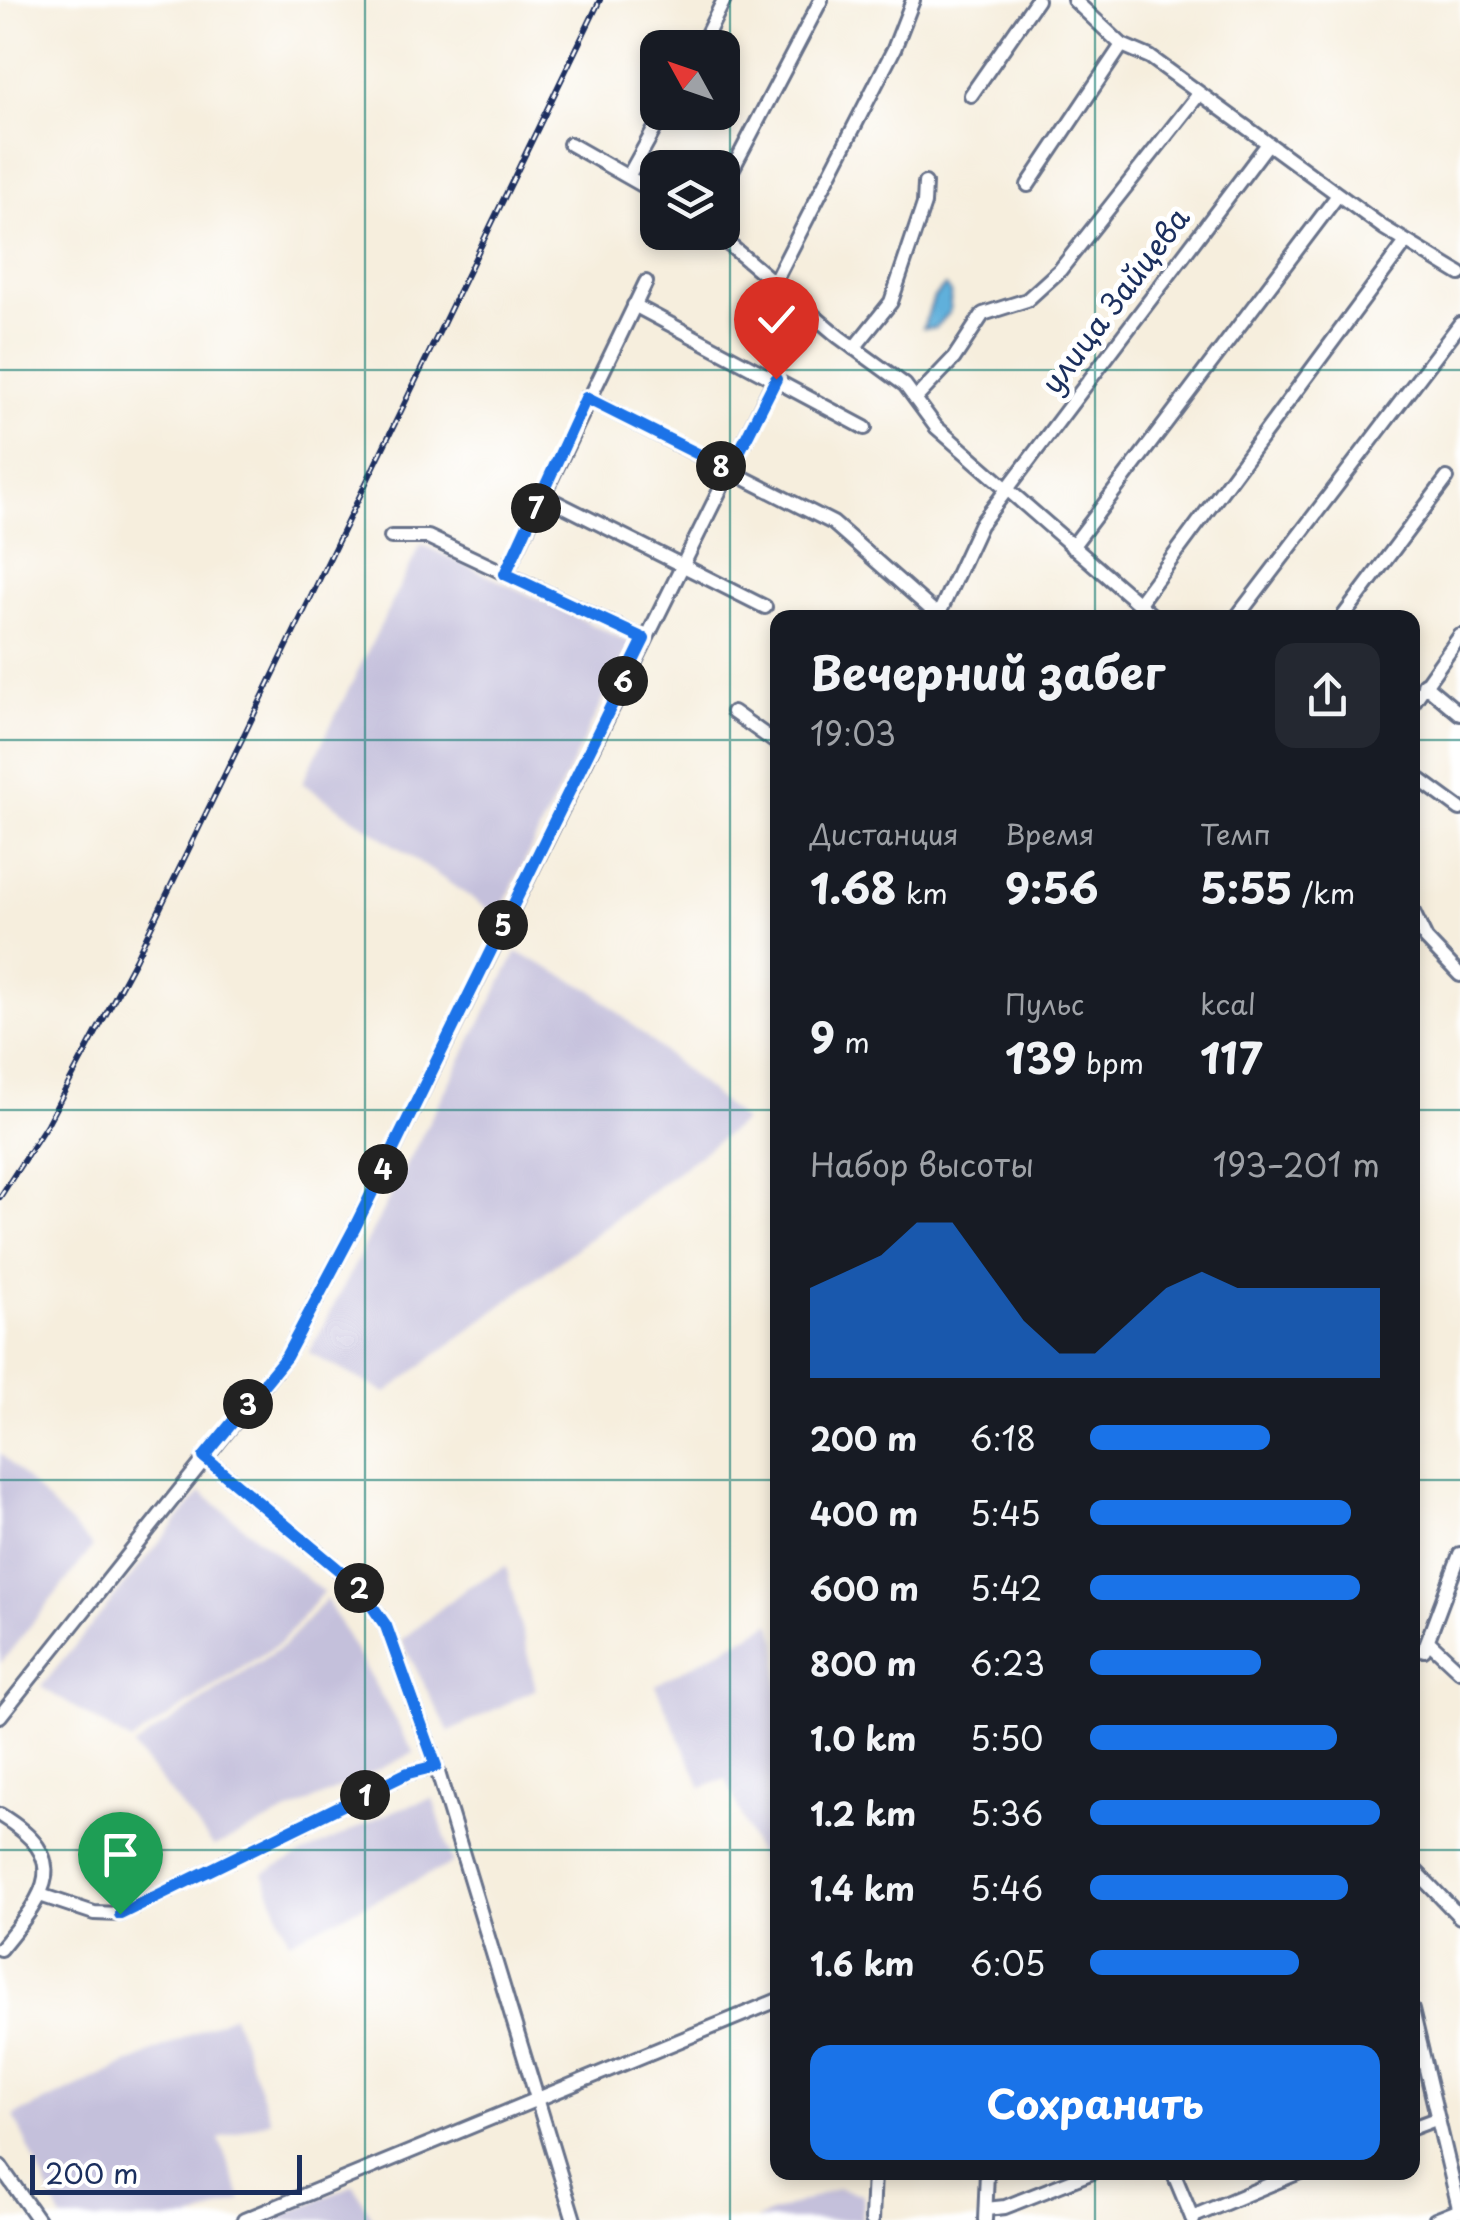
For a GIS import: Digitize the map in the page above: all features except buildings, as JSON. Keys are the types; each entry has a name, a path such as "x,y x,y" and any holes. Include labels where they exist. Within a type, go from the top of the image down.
{"street":[{"path":"709,30 724,0"},
{"path":"740,155 821,0"},
{"path":"774,282 894,50 913,0"},
{"path":"971,95 1037,0"},
{"path":"1074,0 1122,44 1150,57 1338,195 1460,274"},
{"path":"1028,186 1122,44"},
{"path":"916,398 954,358 983,314 1026,300 1060,270 1199,94"},
{"path":"629,175 654,130"},
{"path":"570,144 640,182"},
{"name":"улица Зайцева","path":"942,610 971,542 1006,488 1267,145"},
{"path":"854,348 890,302 924,204 925,183"},
{"path":"1072,547 1338,195"},
{"path":"1138,603 1406,242"},
{"path":"736,250 916,398 936,427 1145,610"},
{"path":"505,574 586,398 646,282"},
{"path":"634,305 865,428"},
{"path":"1242,610 1460,324"},
{"path":"0,1716 286,1357 354,1229 776,379"},
{"path":"586,398 833,524 931,610"},
{"path":"1348,610 1447,478"},
{"path":"542,494 765,607"},
{"path":"392,536 428,537 644,639"},
{"path":"1420,691 1460,636"},
{"path":"1424,684 1460,714"},
{"path":"734,712 770,738"},
{"path":"1420,780 1460,810"},
{"path":"1420,927 1426,940 1460,975"},
{"path":"204,1457 358,1586 386,1626 436,1766 574,2220"},
{"path":"1460,1554 1427,1646 1460,1671"},
{"path":"43,1896 94,1914 120,1914 408,1773 436,1766"},
{"path":"0,1816 34,1840 45,1860 43,1896 0,1949"},
{"path":"1420,1876 1460,1918"},
{"path":"244,2220 770,2003"},
{"path":"1420,2051 1460,2211 1435,2220"},
{"path":"1420,2125 1436,2119"},
{"path":"0,2166 38,2220"},
{"path":"872,2220 874,2180"},
{"path":"987,2180 985,2214 1074,2180"},
{"path":"1177,2180 1193,2218 1281,2180"}],"shaded area":[{"path":"421,544 631,643 498,916 302,783"},
{"path":"517,952 592,990 744,1121 386,1393 309,1353"},
{"path":"0,1453 93,1547 0,1664"},
{"path":"201,1492 323,1592 281,1642 131,1742 41,1687"},
{"path":"506,1566 536,1689 449,1732 401,1640 468,1587"},
{"path":"326,1599 414,1753 214,1847 133,1747 284,1645"},
{"path":"770,1624 770,1884 726,1779 702,1788 655,1685"},
{"path":"433,1798 453,1863 289,1941 263,1873 395,1810"},
{"path":"233,2015 271,2120 219,2139 242,2200 191,2220 62,2220 14,2116"},
{"path":"354,2185 373,2220 272,2220"},
{"path":"838,2188 863,2194 862,2220 755,2220"}],"water":[{"path":"945,286 951,293 949,313 935,328 923,328 934,297"}],"railway":[{"path":"0,1197 47,1124 135,960 600,0"}],"route":[{"path":"120,1914 408,1773 436,1766 386,1626 358,1586 204,1457 286,1357 354,1229 644,639 505,574 586,398 730,470 776,379"}]}
